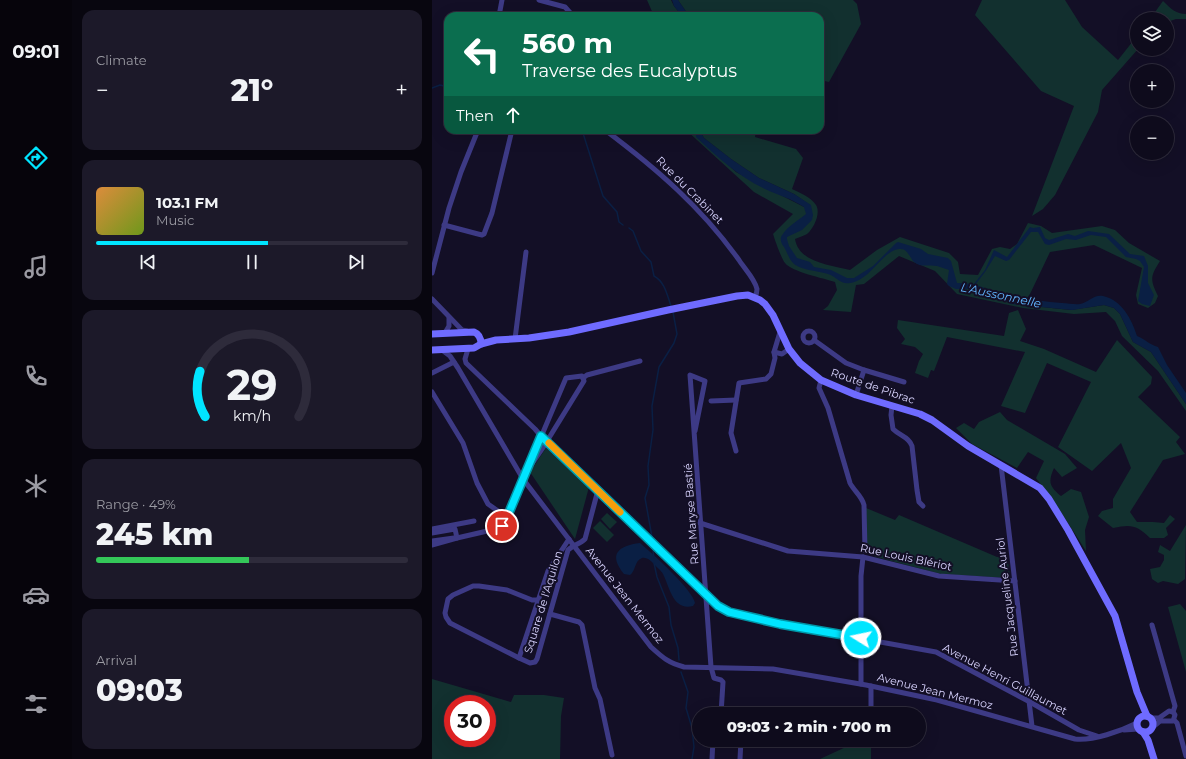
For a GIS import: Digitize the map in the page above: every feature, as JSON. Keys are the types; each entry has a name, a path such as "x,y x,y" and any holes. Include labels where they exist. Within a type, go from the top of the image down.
{"main road":[{"path":"432,334 445,333 496,340 515,339 569,332 737,296 748,295 755,298"},
{"name":"Route de Pibrac","path":"755,298 765,304 773,315 789,349 800,363 821,380 856,395 920,414 932,420 968,446 1040,488 1050,499 1115,616 1137,692 1154,759"},
{"path":"432,350 474,348 478,337"}],"street":[{"path":"500,12 502,0"},
{"path":"539,0 565,7 570,12"},
{"path":"432,273 444,225 461,172 476,134"},
{"path":"444,225 482,235 484,234 492,214 511,134"},
{"name":"Rue du Crabinet","path":"610,134 647,162 671,183 721,235 757,288 755,298"},
{"path":"515,339 526,252"},
{"path":"432,299 462,330 478,337"},
{"path":"445,333 449,326 449,318"},
{"path":"736,451 731,433 739,383 766,379 771,374 775,358 774,352 780,332"},
{"path":"814,340 846,362 864,370 904,382"},
{"name":"Avenue Henri Guillaumet","path":"468,349 466,363 718,606 729,612 780,624 936,652 1079,730 1098,736"},
{"path":"774,352 782,354 789,349"},
{"name":"Avenue Jean Mermoz","path":"442,350 450,356 454,362 523,479 652,647 663,658 672,663 684,666 773,669 861,684 937,700 1075,739 1083,740 1145,724"},
{"path":"583,378 587,375 640,361"},
{"path":"432,373 454,362"},
{"path":"856,395 864,370"},
{"name":"Rue Maryse Bastié","path":"695,431 704,381 690,375 711,667"},
{"path":"432,545 496,529 502,526 566,378 582,376 583,378"},
{"path":"527,471 547,442 584,381 583,378"},
{"path":"821,380 819,388 828,408 850,483 853,490 863,498 865,551"},
{"path":"432,392 463,444 477,483 488,504 498,511 508,515"},
{"path":"711,400 736,400"},
{"path":"892,406 891,415 893,429 907,438 912,446 919,502 923,506"},
{"name":"Rue Jacqueline Auriol","path":"1001,465 1032,726"},
{"name":"Square de l'Aquilon","path":"569,539 548,570 519,658 533,663 537,659 568,550 574,545 581,543 584,539 598,490"},
{"path":"432,528 474,522"},
{"name":"Rue Louis Blériot","path":"700,523 788,551 863,557 939,576 1015,581"},
{"path":"432,533 455,529 457,538"},
{"path":"432,541 457,538"},
{"path":"861,684 861,576 863,557"},
{"path":"519,658 450,623 445,613 448,599 473,586 479,586 507,590 532,600 538,600"},
{"path":"550,614 579,622 582,625 595,688 600,699 612,755"},
{"path":"1152,625 1175,706 1173,712 1175,715 1174,720 1177,723 1186,756"},
{"path":"711,667 714,678 723,682 721,707"},
{"path":"871,686 871,707"},
{"path":"1145,724 1170,711 1173,712"},
{"path":"1145,724 1160,721 1169,722 1174,720"},
{"path":"712,759 713,747"},
{"path":"740,759 741,747"}],"green space":[{"path":"647,0 671,0 679,12 652,12"},
{"path":"678,0 853,0 857,4 861,24 829,82 824,81 824,12 686,12"},
{"path":"982,0 1065,0 1082,27 1118,60 1130,45 1130,56 1132,56 1102,90 1098,112 1055,195 1043,209 1032,216 1074,106 1041,91 975,15"},
{"path":"1163,1 1176,12 1186,14 1186,19 1174,20 1174,12 1155,12"},
{"path":"690,134 695,134 736,172 804,207 810,205 794,194 759,178 731,159 704,138 702,134 755,134 755,137 796,149 803,158 792,189 811,200 816,205 818,212 816,220 810,231 806,235 795,239 798,247 809,258 817,262 850,270 877,250 900,237 949,253 958,262 960,274 978,275 992,249 1000,247 1010,249 1017,244 1028,223 1041,226 1052,233 1102,226 1115,230 1129,243 1160,261 1152,278 1152,282 1158,296 1155,303 1148,308 1138,304 1136,295 1142,268 1094,245 1050,252 1030,294 1022,305 1071,310 1104,305 1114,308 1120,314 1133,342 1151,352 1186,404 1186,411 1158,371 1122,336 1115,321 1106,312 1074,314 1023,308 957,294 935,271 899,256 864,284 856,285 851,312 823,310 828,306 837,290 835,282 801,272 785,263 773,234 793,214 754,192"},
{"path":"1018,310 1026,329 1020,341 1044,349 1096,372 1117,340 1152,377 1151,384 1138,397 1180,437 1176,442 1185,454 1163,460 1130,512 1137,522 1164,523 1170,515 1175,519 1166,528 1168,535 1164,538 1150,538 1141,530 1129,526 1113,528 1098,516 1102,511 1113,508 1113,499 1131,468 1121,443 1092,471 1058,447 1091,382 1047,363 1025,413 1001,406 1025,352 947,337 934,371 931,370 928,378 915,373 923,354 915,347 901,344 905,339 897,328 898,320 1004,336 1009,313"},
{"path":"1000,412 1007,420 1065,454 1077,468 1062,477 1054,468 1050,480 1054,489 1061,496 1071,489 1081,492 1089,517 1085,530 1086,551 1057,506 1036,478 1044,461 1028,452 1017,468 972,444 956,428 964,423 974,429 979,422"},
{"path":"546,448 589,487 575,539 530,472"},
{"path":"866,508 895,520 899,515 997,557 1007,556 1010,576 1008,578 941,574 876,557 867,552"},
{"path":"607,513 617,522 610,529 601,519"},
{"path":"600,521 614,535 607,542 593,528"},
{"path":"1186,525 1185,579 1178,584 1163,581 1158,583 1152,579 1150,569 1160,567 1164,560 1164,555 1158,552 1160,545 1170,551"},
{"path":"1180,604 1186,611 1186,672 1168,607"},
{"path":"432,679 487,695 444,695 444,747 496,747 496,698 511,702 514,695 544,695 564,698 561,716 560,759 432,759"},
{"path":"846,747 871,747 871,759 820,759"}],"water":[{"path":"672,0 678,0 686,12 679,12 674,6"},
{"name":"L'Aussonnelle","path":"696,134 702,134 704,138 731,159 759,178 794,194 811,205 813,215 812,220 802,230 787,237 789,246 797,258 810,262 814,267 831,270 847,278 854,278 873,266 898,242 921,249 928,254 948,258 951,261 957,283 974,284 985,270 994,250 1007,257 1030,227 1040,227 1045,238 1049,240 1068,234 1075,236 1088,231 1109,234 1130,254 1144,256 1148,266 1148,283 1154,295 1150,306 1142,304 1138,301 1144,267 1140,261 1126,257 1106,237 1091,235 1076,240 1066,239 1049,245 1045,244 1038,232 1031,232 1009,260 1006,261 995,256 975,285 1018,297 1040,301 1078,304 1097,296 1110,298 1121,306 1129,317 1137,336 1158,347 1167,365 1186,393 1186,404 1151,352 1133,342 1120,314 1114,308 1104,305 1072,310 1011,304 997,296 977,290 956,289 947,284 949,270 937,266 917,264 912,260 906,251 902,249 893,251 864,277 850,283 843,283 831,275 804,269 796,265 790,260 781,239 788,228 806,214 804,207 790,199 755,184 720,159 696,137"},
{"path":"640,543 680,581 693,597 695,603 693,606 686,607 677,602 670,592 662,573 648,559 639,559 630,575 624,574 617,561 616,556 618,552 626,546"}],"waterway":[{"path":"432,88 440,85 444,86"},
{"path":"583,134 603,196 617,212 619,222 623,225"},
{"path":"629,228 633,231 641,251 651,262 654,276 663,285 671,306"},
{"path":"652,537 645,498 649,485 648,466 653,430 652,406 659,367 674,343 677,334 673,312"},
{"path":"653,551 654,558"},
{"path":"654,563 657,577 669,607 671,625 678,648 679,660"},
{"path":"681,672 688,692 686,708 692,728 694,747 692,759"}],"slow traffic":[{"path":"549,443 620,512"}],"route":[{"path":"502,526 541,436 718,606 729,612 780,624 861,638"}]}
